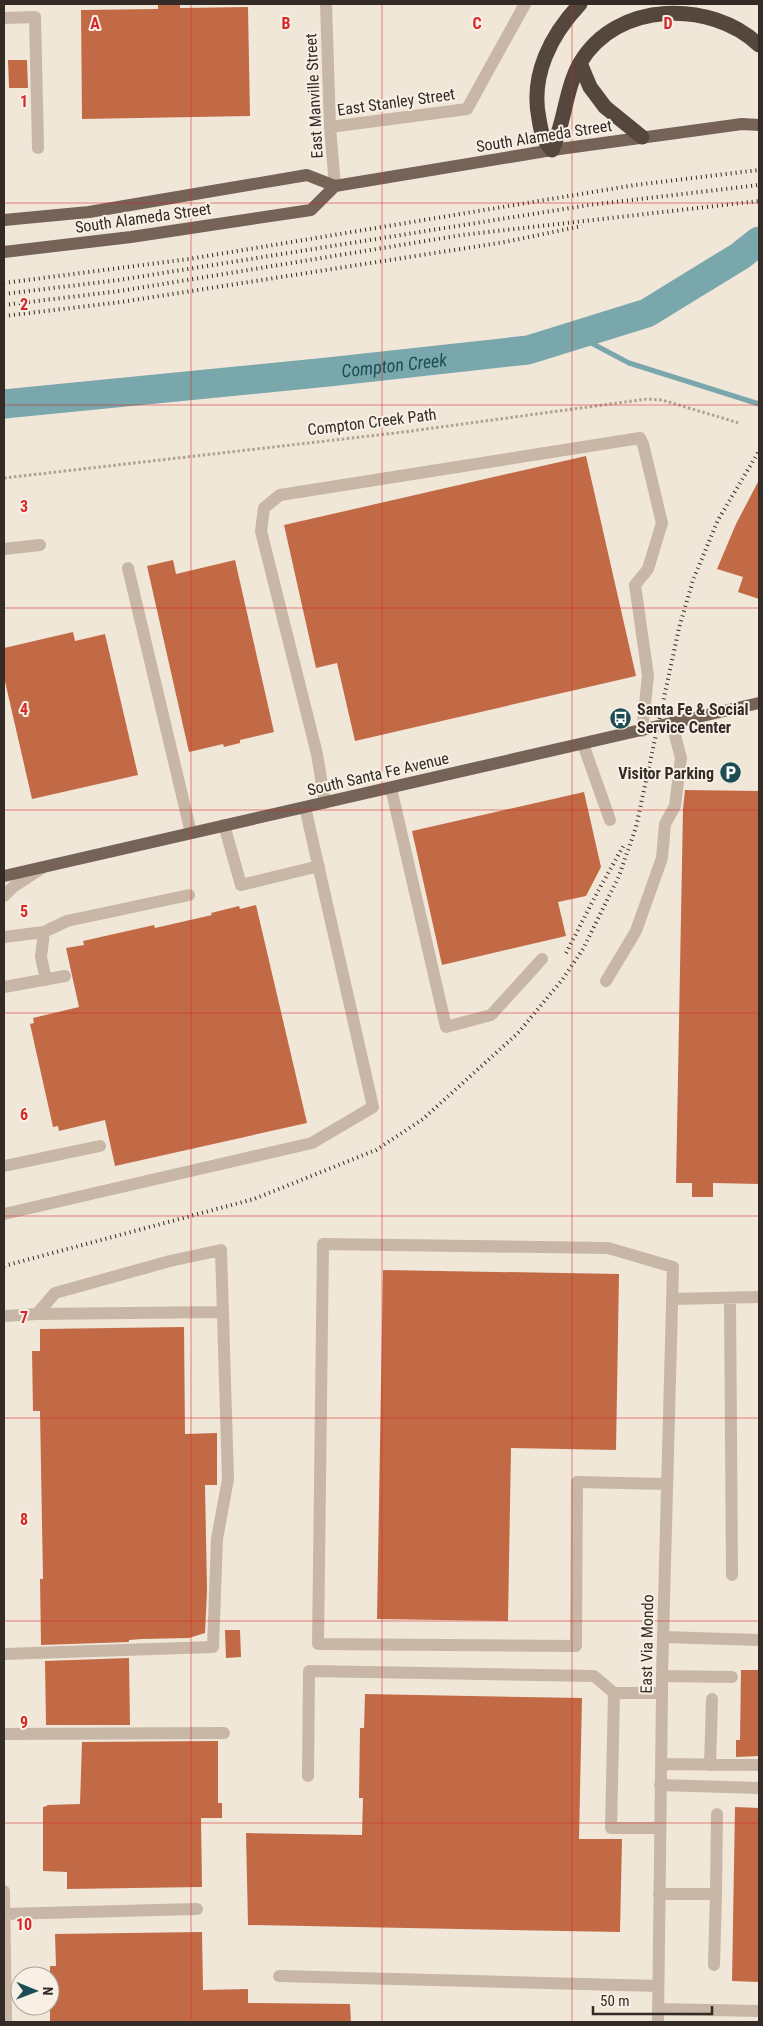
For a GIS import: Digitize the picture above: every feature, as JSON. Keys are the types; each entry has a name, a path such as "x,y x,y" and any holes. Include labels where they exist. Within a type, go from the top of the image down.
{"highway":[{"path":"580,4 566,19 553,40 543,62 537,84 536,107 543,139 552,150 580,63 600,38 620,22 643,13 671,6 697,8 720,14 738,26 759,45"},
{"path":"580,63 590,88 605,107 642,138"}],"main road":[{"name":"South Alameda Street","path":"4,220 89,212 307,176 336,186 552,150 742,124 759,124"},
{"name":"South Alameda Street","path":"4,252 131,238 311,210 336,186"},
{"name":"South Santa Fe Avenue","path":"4,876 759,704"}],"street":[{"name":"East Manville Street","path":"326,4 330,127 336,186"},
{"name":"East Stanley Street","path":"330,127 467,109 525,4"},
{"path":"4,18 35,17 38,148"},
{"path":"325,802 317,754 261,531 264,508 280,495 640,438 662,523 648,569 635,584 648,676 642,731"},
{"path":"4,549 40,545"},
{"path":"128,568 191,833"},
{"path":"606,981 636,931 662,858 665,824 675,806 681,758 672,724"},
{"path":"583,744 610,820"},
{"path":"391,788 446,1027 491,1015 542,959"},
{"path":"4,1214 312,1143 373,1107 305,807"},
{"path":"224,825 241,885 319,866"},
{"path":"4,896 13,887 44,866"},
{"path":"4,937 44,932 67,921 189,895"},
{"path":"44,932 41,957 46,980"},
{"path":"4,987 65,976"},
{"path":"4,1166 100,1146"},
{"name":"East Via Mondo","path":"658,2016 662,1676 673,1266 608,1248 323,1244 318,1644 576,1646 578,1482 667,1484"},
{"path":"4,1654 213,1647 217,1539 228,1479 221,1250 170,1261 55,1293 37,1314"},
{"path":"672,1299 759,1297"},
{"path":"730,1298 732,1575"},
{"path":"4,1316 223,1312"},
{"path":"663,1637 759,1640"},
{"path":"308,1776 309,1670 594,1676 614,1693 662,1693"},
{"path":"662,1676 732,1678"},
{"path":"614,1693 611,1828 660,1828"},
{"path":"710,1765 712,1699"},
{"path":"4,1734 224,1733"},
{"path":"661,1764 759,1765"},
{"path":"660,1785 759,1788"},
{"path":"714,1965 717,1814"},
{"path":"4,1891 6,2022"},
{"path":"659,1894 716,1894"},
{"path":"4,1914 197,1909"},
{"path":"279,1976 658,1986"},
{"path":"658,2016 759,2011"}],"path":[{"name":"Compton Creek Path","path":"4,478 404,432 647,399 662,400 739,424"}],"building":[{"path":"158,4 180,4 180,8 248,7 250,116 82,119 81,10 158,9"},
{"path":"8,60 27,60 28,88 9,88"},
{"path":"586,456 636,676 355,741 337,663 316,668 284,525"},
{"path":"759,480 759,599 738,592 743,577 717,569 736,524"},
{"path":"173,560 176,574 235,560 274,732 240,740 240,743 224,747 223,744 189,752 147,566"},
{"path":"73,632 75,641 105,634 138,775 32,799 4,677 4,648"},
{"path":"685,790 759,791 759,1184 713,1183 713,1197 692,1197 692,1183 676,1183 683,809"},
{"path":"584,792 601,867 586,896 558,902 566,936 442,965 412,831"},
{"path":"256,905 307,1123 115,1166 105,1120 59,1131 58,1126 53,1127 30,1024 34,1023 33,1018 79,1007 66,948 84,945 83,941 154,925 155,928 212,915 211,913 239,906 240,909"},
{"path":"383,1270 619,1274 616,1450 511,1448 508,1621 377,1619"},
{"path":"184,1327 185,1434 217,1433 217,1485 205,1485 207,1591 205,1633 189,1638 41,1645 40,1579 43,1579 40,1411 33,1411 32,1351 40,1351 40,1329"},
{"path":"225,1630 240,1630 241,1657 226,1658"},
{"path":"129,1658 130,1725 46,1725 45,1661"},
{"path":"741,1670 759,1670 759,1756 736,1757 736,1740 740,1740"},
{"path":"365,1694 582,1698 579,1839 622,1839 620,1932 248,1925 246,1833 362,1835 363,1798 359,1798 360,1728 364,1728"},
{"path":"218,1741 218,1803 222,1803 222,1818 201,1818 202,1887 67,1889 67,1872 43,1871 43,1807 47,1805 80,1804 82,1742"},
{"path":"735,1807 759,1808 759,1982 732,1981"},
{"path":"202,1932 203,1990 248,1989 248,2003 350,2004 351,2022 50,2022 50,2016 60,2016 60,1966 56,1966 55,1934"}],"waterway":[{"name":"Compton Creek","path":"4,404 528,350 647,313 740,256 759,241"},
{"path":"576,335 629,363 759,404"}],"railway":[{"path":"4,283 189,259 635,185 759,170"},
{"path":"4,294 119,280 589,205 759,185"},
{"path":"4,305 120,291 462,235 759,201"},
{"path":"4,316 121,302 505,242 582,226"},
{"path":"4,1266 254,1199 376,1150 423,1119 518,1033 562,980 583,949 619,876 636,827 679,628 693,580 718,520 759,451"},
{"path":"566,953 624,845"}],"place":[{"name":"Santa Fe & Social Service Center","path":"621,718"},
{"name":"Visitor Parking","path":"730,773"}]}
